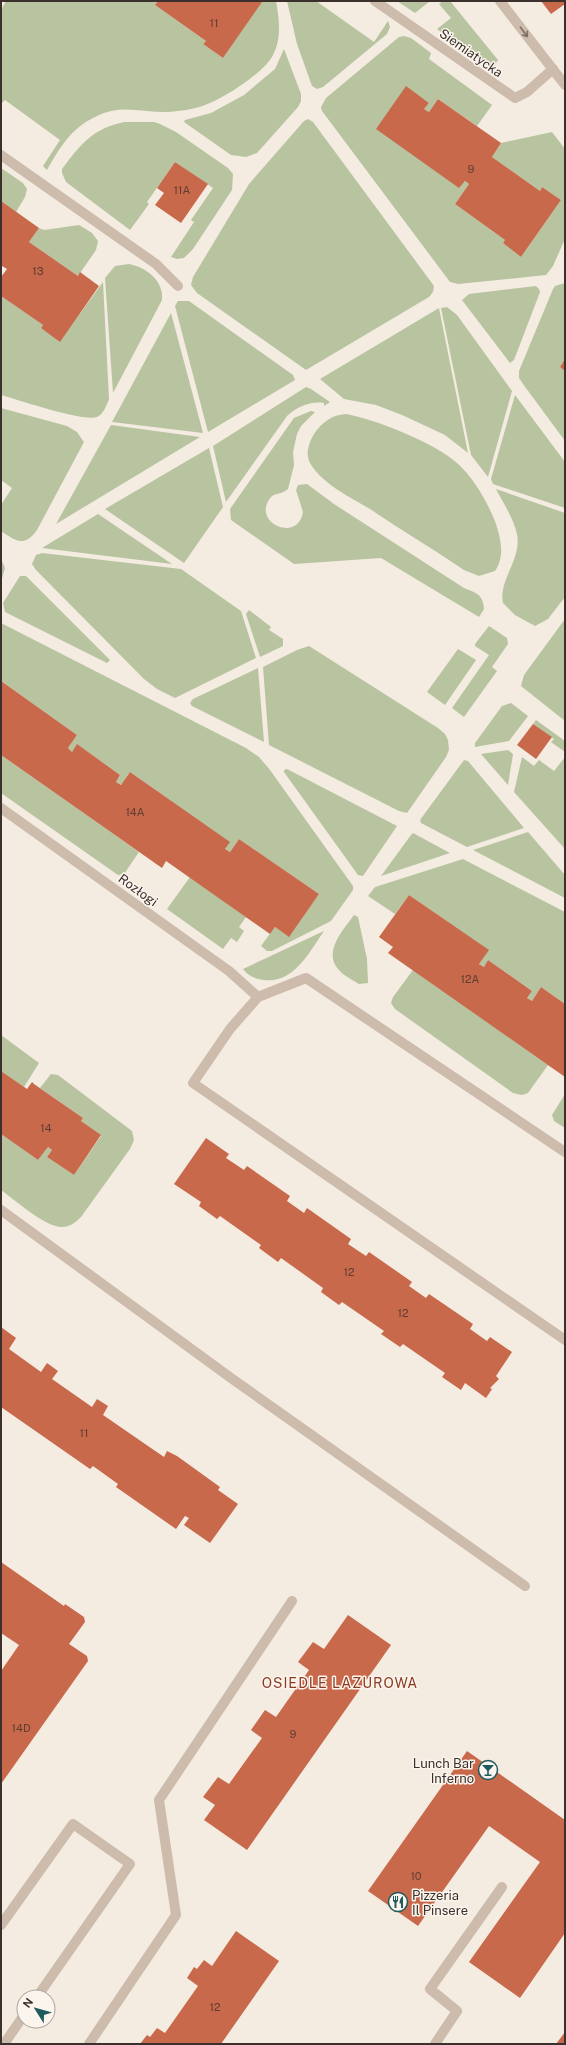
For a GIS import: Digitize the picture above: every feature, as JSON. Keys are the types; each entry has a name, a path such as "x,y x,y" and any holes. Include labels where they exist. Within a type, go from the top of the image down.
{"street":[{"name":"Siemiatycka","path":"375,1 515,98 527,92 553,69"},
{"path":"500,1 565,85"},
{"path":"1,155 156,264 178,286"},
{"name":"Rozłogi","path":"1,808 229,971 258,997"},
{"path":"565,1152 306,978 258,997 230,1029 193,1083 565,1340"},
{"path":"1,1210 231,1378 525,1586"},
{"path":"89,2044 176,1915 160,1800 292,1602"},
{"path":"1,1925 73,1824 130,1864 43,1989"},
{"path":"435,2044 457,2011 430,1988 502,1887"},
{"path":"4,2044 16,2027"}],"green space":[{"path":"6,1 158,1 155,5 206,41 203,44 223,58 261,1 276,1 279,21 279,35 276,48 269,62 253,77 222,97 213,102 192,109 169,112 114,110 95,117 72,133 56,154 47,170 43,166 60,140 5,100 1,104 1,10"},
{"path":"287,1 316,1 374,42 388,21 390,27 387,34 323,87 317,89 312,86 297,44"},
{"path":"397,1 430,1 415,13"},
{"path":"443,1 450,1 498,60 492,69 437,29 451,18 439,4"},
{"path":"404,36 411,38 431,53 429,59 492,105 477,126 438,99 429,112 424,109 429,103 406,87 459,187 465,181 469,184 455,204 505,240 503,243 521,257 561,200 542,187 540,191 492,157 501,143 552,132 565,149 565,239 553,266 546,275 458,284 450,282 322,111 321,107 326,98 399,37"},
{"path":"284,49 301,94 301,101 298,107 257,153 246,157 231,155 184,122 185,120 211,113 244,95 275,69"},
{"path":"308,119 313,122 434,286 433,292 429,297 306,370 197,293 191,285 193,277 249,184 304,121"},
{"path":"124,122 154,122 160,124 176,132 228,168 233,174 232,190 193,249 184,258 177,259 171,257 194,222 191,220 213,188 175,162 147,202 149,204 130,230 66,182 62,173 62,169 75,152 95,133"},
{"path":"1,168 23,183 27,189 25,197 16,212 1,201"},
{"path":"79,225 92,233 98,241 96,250 78,276 29,242 39,228 44,230"},
{"path":"129,264 142,268 153,276 160,287 162,300 113,393 105,278 115,266"},
{"path":"103,282 109,399 101,414 97,417 90,418 65,414 1,395 1,296 43,325 41,328 60,341"},
{"path":"565,283 565,359 560,367 565,371 565,441 519,378 519,371 553,289 555,286"},
{"path":"536,286 540,292 514,360 510,363 462,300 469,294"},
{"path":"178,301 189,301 293,375 295,380 208,432 175,306"},
{"path":"447,307 457,315 512,391 488,477 471,455 441,308"},
{"path":"439,308 468,453 445,435 402,415 376,405 344,399 320,379"},
{"path":"171,313 203,433 112,422"},
{"path":"306,387 330,402 324,406 324,403 304,405 287,416 226,502 213,446"},
{"path":"515,395 565,462 565,508 493,484 491,479"},
{"path":"1,408 67,426 77,432 84,442 37,530 32,536 24,541 11,538 1,531 1,505 12,488 1,480"},
{"path":"311,411 315,412 301,426 297,434 293,452 294,465 288,489 271,497 266,506 266,514 271,521 277,526 285,528 293,527 299,522 303,512 296,490 298,485 307,484 334,504 464,588 478,595 482,600 484,609 479,617 381,558 294,564 231,520 230,509 294,418"},
{"path":"346,414 388,426 420,440 447,455 463,469 480,491 496,524 501,542 501,554 495,571 479,576 464,570 329,484 315,471 308,456 308,448 314,434 324,423 332,418"},
{"path":"111,425 200,437 56,524"},
{"path":"209,448 223,507 184,563 105,509"},
{"path":"496,489 565,513 565,597 548,619 535,626 515,615 503,603 502,594 504,586 518,543 517,534 513,523"},
{"path":"98,514 172,564 42,548"},
{"path":"42,553 181,569 241,611 256,658 175,698 157,689 144,679 36,570 32,564 36,555"},
{"path":"1,559 5,568 1,582"},
{"path":"20,576 26,576 110,660 107,663 5,612 3,603"},
{"path":"249,610 271,627 269,630 283,639 283,646 260,657 246,614"},
{"path":"565,619 565,721 521,686 524,675"},
{"path":"1,623 246,748 259,757 270,770 353,886 353,890 331,921 272,951 267,951 261,946 275,927 288,936 319,894 239,839 230,852 225,849 229,842 130,772 121,785 116,782 120,775 78,745 72,752 68,748 77,735 1,681"},
{"path":"489,626 507,638 508,644 492,667 497,671 464,717 452,708 489,655 475,646 475,644"},
{"path":"309,646 438,728 445,734 448,740 449,750 446,757 407,813 399,811 269,745 263,667 297,650"},
{"path":"458,649 476,660 445,705 427,692"},
{"path":"258,668 264,742 192,706 190,703 193,699"},
{"path":"511,703 528,716 509,741 475,747 475,743 502,706"},
{"path":"536,720 565,741 565,752 551,742 554,739 533,724"},
{"path":"508,750 513,754 508,785 481,754"},
{"path":"1,755 139,852 124,874 118,875 1,793"},
{"path":"522,757 534,766 539,760 554,771 565,757 565,849 514,792"},
{"path":"464,760 468,761 524,828 467,847 421,823 420,820"},
{"path":"287,769 397,826 363,876 358,875 284,772 284,770"},
{"path":"528,832 565,875 565,898 473,850"},
{"path":"413,833 450,853 381,876 411,835"},
{"path":"463,859 565,912 565,1004 541,987 532,1001 527,998 532,991 488,960 484,967 479,964 488,950 409,895 395,914 368,896 375,887"},
{"path":"190,877 246,917 239,927 244,931 237,942 231,938 223,949 167,909"},
{"path":"354,915 358,917 367,959 368,983 359,984 343,974 334,963 333,956 336,941"},
{"path":"324,931 307,956 292,972 284,977 275,980 261,980 250,975 243,969"},
{"path":"413,970 548,1065 528,1093 522,1095 513,1093 395,1009 391,1003 393,997"},
{"path":"1,1035 39,1063 24,1087 1,1071"},
{"path":"51,1074 58,1075 132,1131 134,1140 130,1149 81,1217 73,1224 65,1227 47,1223 1,1190 1,1134 38,1160 48,1147 52,1150 47,1157 74,1175 101,1136 81,1121 83,1118 40,1088"},
{"path":"565,1094 565,1128 554,1121 552,1115"}],"building":[{"path":"158,1 262,2 223,58 203,44 206,41 155,5"},
{"path":"541,1 565,1 565,4 551,14"},
{"path":"406,86 429,103 424,109 429,112 438,99 501,143 492,157 540,191 542,187 561,200 521,257 503,243 505,240 455,204 469,184 465,181 459,188 376,129"},
{"path":"175,162 208,184 181,223 155,205 164,193 157,188"},
{"path":"1,201 39,228 29,242 78,276 80,272 99,286 60,342 41,328 43,325 1,296 1,277 7,269 2,266 1,268"},
{"path":"565,359 565,371 560,367"},
{"path":"1,681 77,735 68,748 72,752 77,744 120,775 116,782 121,785 130,772 230,842 225,849 230,852 239,839 319,894 289,937 275,927 270,934 166,861 162,868 1,755"},
{"path":"533,724 552,737 536,759 517,745"},
{"path":"409,895 489,950 479,964 484,967 488,960 532,991 527,998 532,1001 541,987 565,1004 565,1077 388,953 393,947 379,937"},
{"path":"1,1071 27,1089 32,1082 83,1118 81,1121 101,1135 74,1175 47,1157 52,1150 48,1147 38,1160 1,1134"},
{"path":"206,1138 229,1154 226,1158 244,1170 247,1166 290,1196 287,1201 304,1213 307,1208 351,1239 348,1244 366,1256 369,1252 412,1282 409,1286 426,1298 429,1294 473,1324 470,1329 487,1341 490,1337 512,1352 496,1376 499,1379 490,1388 492,1389 486,1398 465,1383 461,1390 442,1377 445,1373 403,1344 400,1347 381,1334 384,1331 342,1302 339,1305 321,1292 323,1288 281,1258 278,1262 259,1248 261,1245 220,1216 217,1219 199,1206 201,1202 174,1184"},
{"path":"1,1327 16,1338 9,1349 41,1372 47,1363 58,1371 52,1379 92,1407 97,1399 108,1406 103,1415 164,1457 167,1451 177,1456 220,1487 218,1490 238,1504 210,1543 184,1525 189,1518 185,1516 176,1529 116,1487 118,1484 93,1466 90,1469 1,1407"},
{"path":"1,1562 64,1606 65,1604 84,1617 85,1622 69,1644 87,1656 88,1661 1,1784 1,1671 19,1645 1,1633"},
{"path":"348,1615 391,1645 247,1850 204,1820 215,1805 203,1797 218,1777 229,1784 262,1738 251,1730 265,1710 276,1717 309,1670 298,1662 313,1642 324,1649"},
{"path":"467,1751 565,1820 565,1933 520,1998 469,1962 540,1862 489,1826 418,1926 368,1891"},
{"path":"236,1931 279,1961 221,2044 140,2044 147,2035 150,2037 157,2028 165,2033 198,1986 187,1978 194,1967 197,1969 204,1960 212,1966"},
{"path":"565,2032 565,2044 556,2044"}],"place":[{"name":"Lunch Bar Inferno","path":"488,1770"},
{"name":"Pizzeria Il Pinsere","path":"398,1902"}],"district":[{"name":"OSIEDLE LAZUROWA","path":"340,1683"}]}
